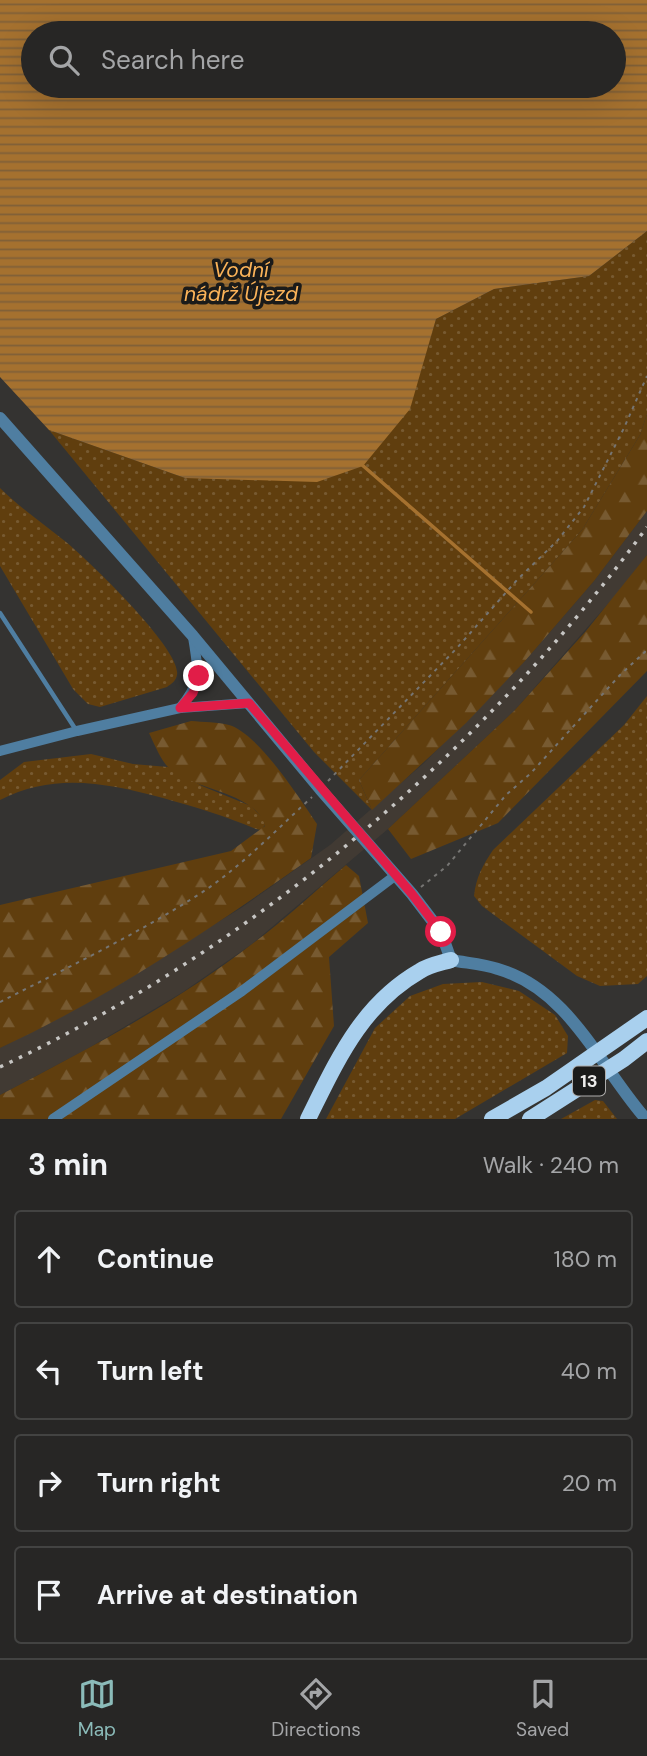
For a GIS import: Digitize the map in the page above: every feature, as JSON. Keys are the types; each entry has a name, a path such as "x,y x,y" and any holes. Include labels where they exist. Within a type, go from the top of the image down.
{"highway":[{"path":"308,1119 346,1042 380,999 422,969 451,960"},
{"name":"13","path":"492,1119 546,1088 647,1018"},
{"name":"13","path":"530,1119 624,1059 647,1041"}],"street":[{"path":"0,418 193,636 320,789 412,894 441,932 451,960 499,969 537,987 567,1013 646,1119"},
{"path":"180,708 193,693 199,676 193,636"},
{"path":"0,751 180,708 249,703"},
{"path":"52,1119 242,991 396,875"}],"lane":[{"path":"0,613 77,731"}],"path":[{"path":"0,1002 200,894 252,853 320,789 370,740 517,580 557,541 584,507 647,376"},
{"path":"412,894 447,866 506,795 531,773 620,675 647,650"}],"shaded area":[{"path":"647,511 647,555 614,597 514,711 388,829 252,944 183,992 87,1049 0,1095 0,1048 79,1007 241,908 330,845 424,763 525,661 594,581"}],"green space":[{"path":"647,231 647,414 640,435 582,530 359,780 372,810 314,752 49,430 185,478 409,409 436,319 494,289 589,276"},
{"path":"647,414 647,511 594,581 525,661 466,723 372,810 359,780 582,530 640,435"},
{"path":"0,488 66,542 132,606 165,646 175,663 177,675 172,683 167,687 100,707 88,704 73,689 0,566"},
{"path":"647,555 647,671 498,823 411,859 388,829 514,711 586,631"},
{"path":"647,696 647,976 638,984 600,986 577,976 482,906 474,896 475,889 480,872 493,850 624,725"},
{"path":"191,721 229,725 253,740 265,753 317,824 311,858 121,984 0,1048 0,905 231,851 265,826 250,806 237,798 178,775 165,764 149,733"},
{"path":"91,754 133,764 168,767 202,786 251,806 263,818 265,825 261,830 256,829 175,801 121,788 81,783 40,786 0,800 0,780 24,762"},
{"path":"346,865 359,876 368,923 329,957 334,1026 281,1119 0,1119 0,1095 97,1043 192,987 264,935"},
{"path":"482,982 519,991 555,1015 568,1036 567,1053 455,1119 326,1119 375,1028 410,996 443,984"},
{"path":"595,1100 603,1101 617,1119 561,1119"}],"water":[{"name":"Vodní nádrž Újezd","path":"0,0 647,0 647,231 589,276 494,289 436,319 410,409 363,466 317,482 185,478 49,430 0,377"}],"waterway":[{"path":"361,464 531,612"}],"railway":[{"path":"0,1067 93,1019 184,964 272,903 357,837 437,765 513,689 583,610 647,527"}],"route":[{"path":"199,676 193,693 180,708 249,703 412,894 441,932"}]}
